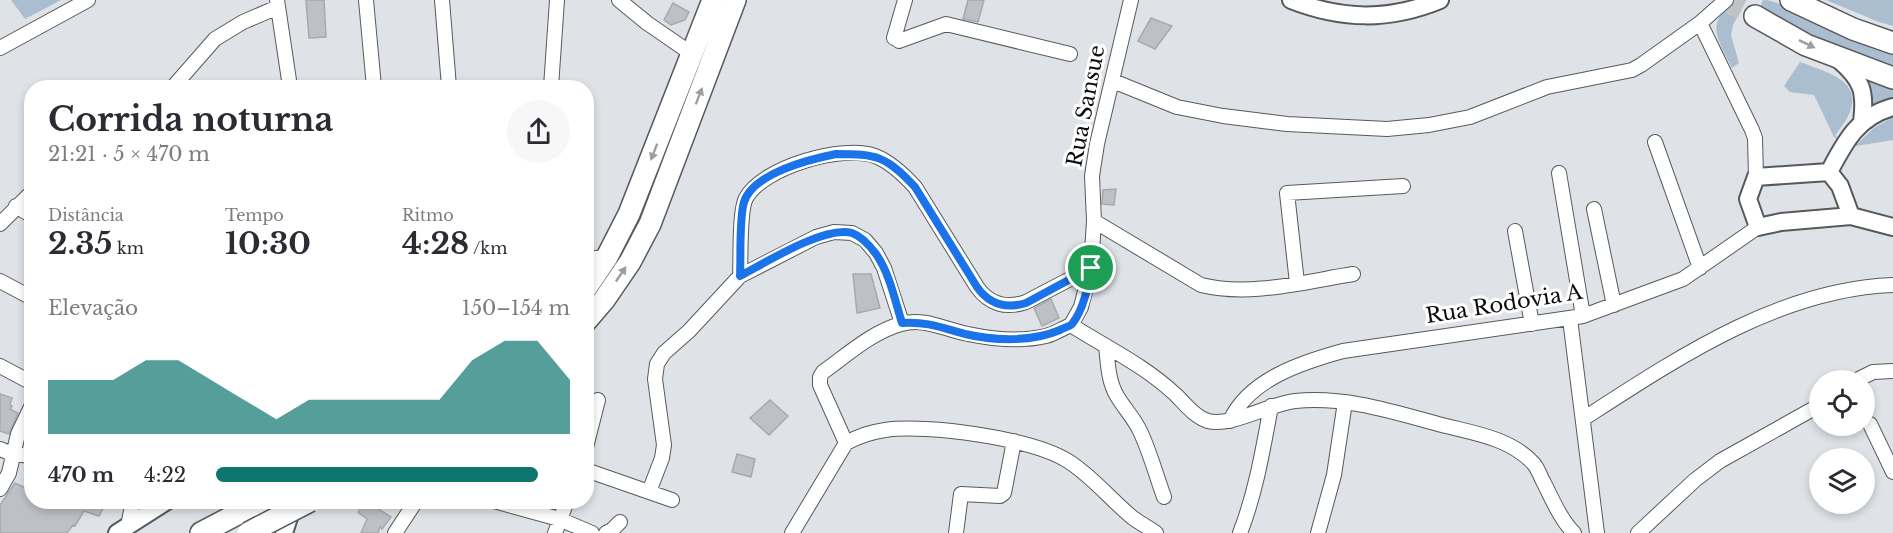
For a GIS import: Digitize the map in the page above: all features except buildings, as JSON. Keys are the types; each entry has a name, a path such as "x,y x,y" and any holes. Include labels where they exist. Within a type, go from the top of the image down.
{"main road":[{"path":"597,258 629,214 712,0"},
{"path":"594,312 641,243 735,0"},
{"path":"1791,0 1853,29 1893,43"},
{"path":"1755,16 1806,45 1893,78"},
{"path":"201,533 246,509"},
{"path":"248,533 294,509"}],"street":[{"path":"0,48 88,0"},
{"path":"366,0 373,80"},
{"path":"441,0 448,80"},
{"path":"551,80 557,0"},
{"path":"619,0 692,54"},
{"path":"905,0 897,40 946,24 1070,54"},
{"name":"Rua Sansue","path":"1071,325 1081,307 1091,268 1094,221 1092,176 1115,62 1131,0"},
{"path":"1291,0 1339,15 1367,16 1397,13 1440,0"},
{"path":"1113,81 1177,107 1223,116 1287,124 1395,129 1429,125 1470,117 1547,87 1632,70 1700,23 1726,0"},
{"path":"179,80 215,39 278,3 289,80"},
{"path":"1700,23 1755,138 1756,177 1748,199 1758,227"},
{"path":"1835,56 1859,80 1864,104 1862,122"},
{"path":"1828,172 1848,137 1862,122 1893,107"},
{"path":"1655,142 1700,268"},
{"path":"740,276 744,200 752,190 787,167 836,154 875,156 906,177 915,187 983,296 993,302 1016,306 1026,303 1091,268"},
{"path":"1756,177 1828,172"},
{"path":"1828,172 1840,186 1851,216"},
{"path":"1560,173 1577,318 1583,419 1597,533"},
{"path":"1297,283 1287,193 1403,186"},
{"path":"0,224 24,199"},
{"path":"16,206 24,211"},
{"path":"1594,209 1614,305"},
{"name":"Rua Rodovia A","path":"1230,421 1238,407 1256,389 1278,374 1343,351 1577,318 1672,284 1700,268 1758,227 1781,222 1851,216 1893,227"},
{"path":"1094,221 1201,285 1221,290 1256,290 1353,274"},
{"path":"1515,231 1532,324"},
{"path":"649,492 662,458 664,445 655,379 657,364 664,353 689,331 740,276 816,237 834,232 852,233 865,240 876,253 884,268 902,323"},
{"path":"0,281 24,294"},
{"path":"1583,419 1671,362 1773,311 1832,292 1893,285"},
{"path":"846,443 820,385 820,377 823,372 873,337 902,323 927,323 990,338 1022,339 1047,336 1071,325 1126,356 1206,420 1230,421 1271,406 1296,401 1345,402 1383,408 1499,440 1520,451 1535,465 1553,502 1574,533"},
{"path":"1106,346 1113,388 1133,417 1141,434 1164,497"},
{"path":"0,366 24,379"},
{"path":"1875,372 1893,370"},
{"path":"594,416 598,400"},
{"path":"1318,533 1334,475 1345,402"},
{"path":"1240,533 1249,509 1271,406"},
{"path":"1638,533 1695,480 1720,461 1809,411"},
{"path":"0,489 9,473 6,452 24,422"},
{"path":"792,533 846,443 864,434 887,430 981,435 1014,441 1043,450 1067,460 1134,518 1156,533"},
{"path":"1875,434 1893,472"},
{"path":"956,533 962,494 1000,496 1004,493 1014,441"},
{"path":"6,452 24,455"},
{"path":"594,473 672,500"},
{"path":"123,529 130,509"},
{"path":"123,529 154,509"},
{"path":"284,533 292,509"},
{"path":"395,533 411,509"},
{"path":"523,509 559,519 592,533"},
{"path":"555,533 563,509"},
{"path":"606,533 612,531 621,522"}],"shaded area":[{"path":"11,0 61,0 25,19"},
{"path":"1736,0 1746,0 1733,25 1731,35 1739,63 1732,68 1716,30 1722,13"},
{"path":"1763,0 1781,5 1840,35 1893,52 1893,68 1841,50 1793,27 1759,9"},
{"path":"1826,0 1893,0 1893,26 1879,22"},
{"path":"1800,62 1840,79 1852,94 1848,116 1835,136 1857,144 1874,128 1893,117 1893,140 1856,146 1834,137 1814,95 1790,92 1784,86"},
{"path":"1864,77 1893,87 1893,97 1871,107 1870,87"}],"tunnel":[{"path":"1723,0 1755,16"}],"route":[{"path":"836,154 867,154 882,159 906,177 915,187 983,296 993,302 1005,306 1026,303 1091,268 1081,307 1071,325 1047,336 1022,339 990,338 927,323 902,323 884,268 876,253 865,240 852,233 834,232 816,237 740,276 744,200 761,183 787,167 836,154"}]}
